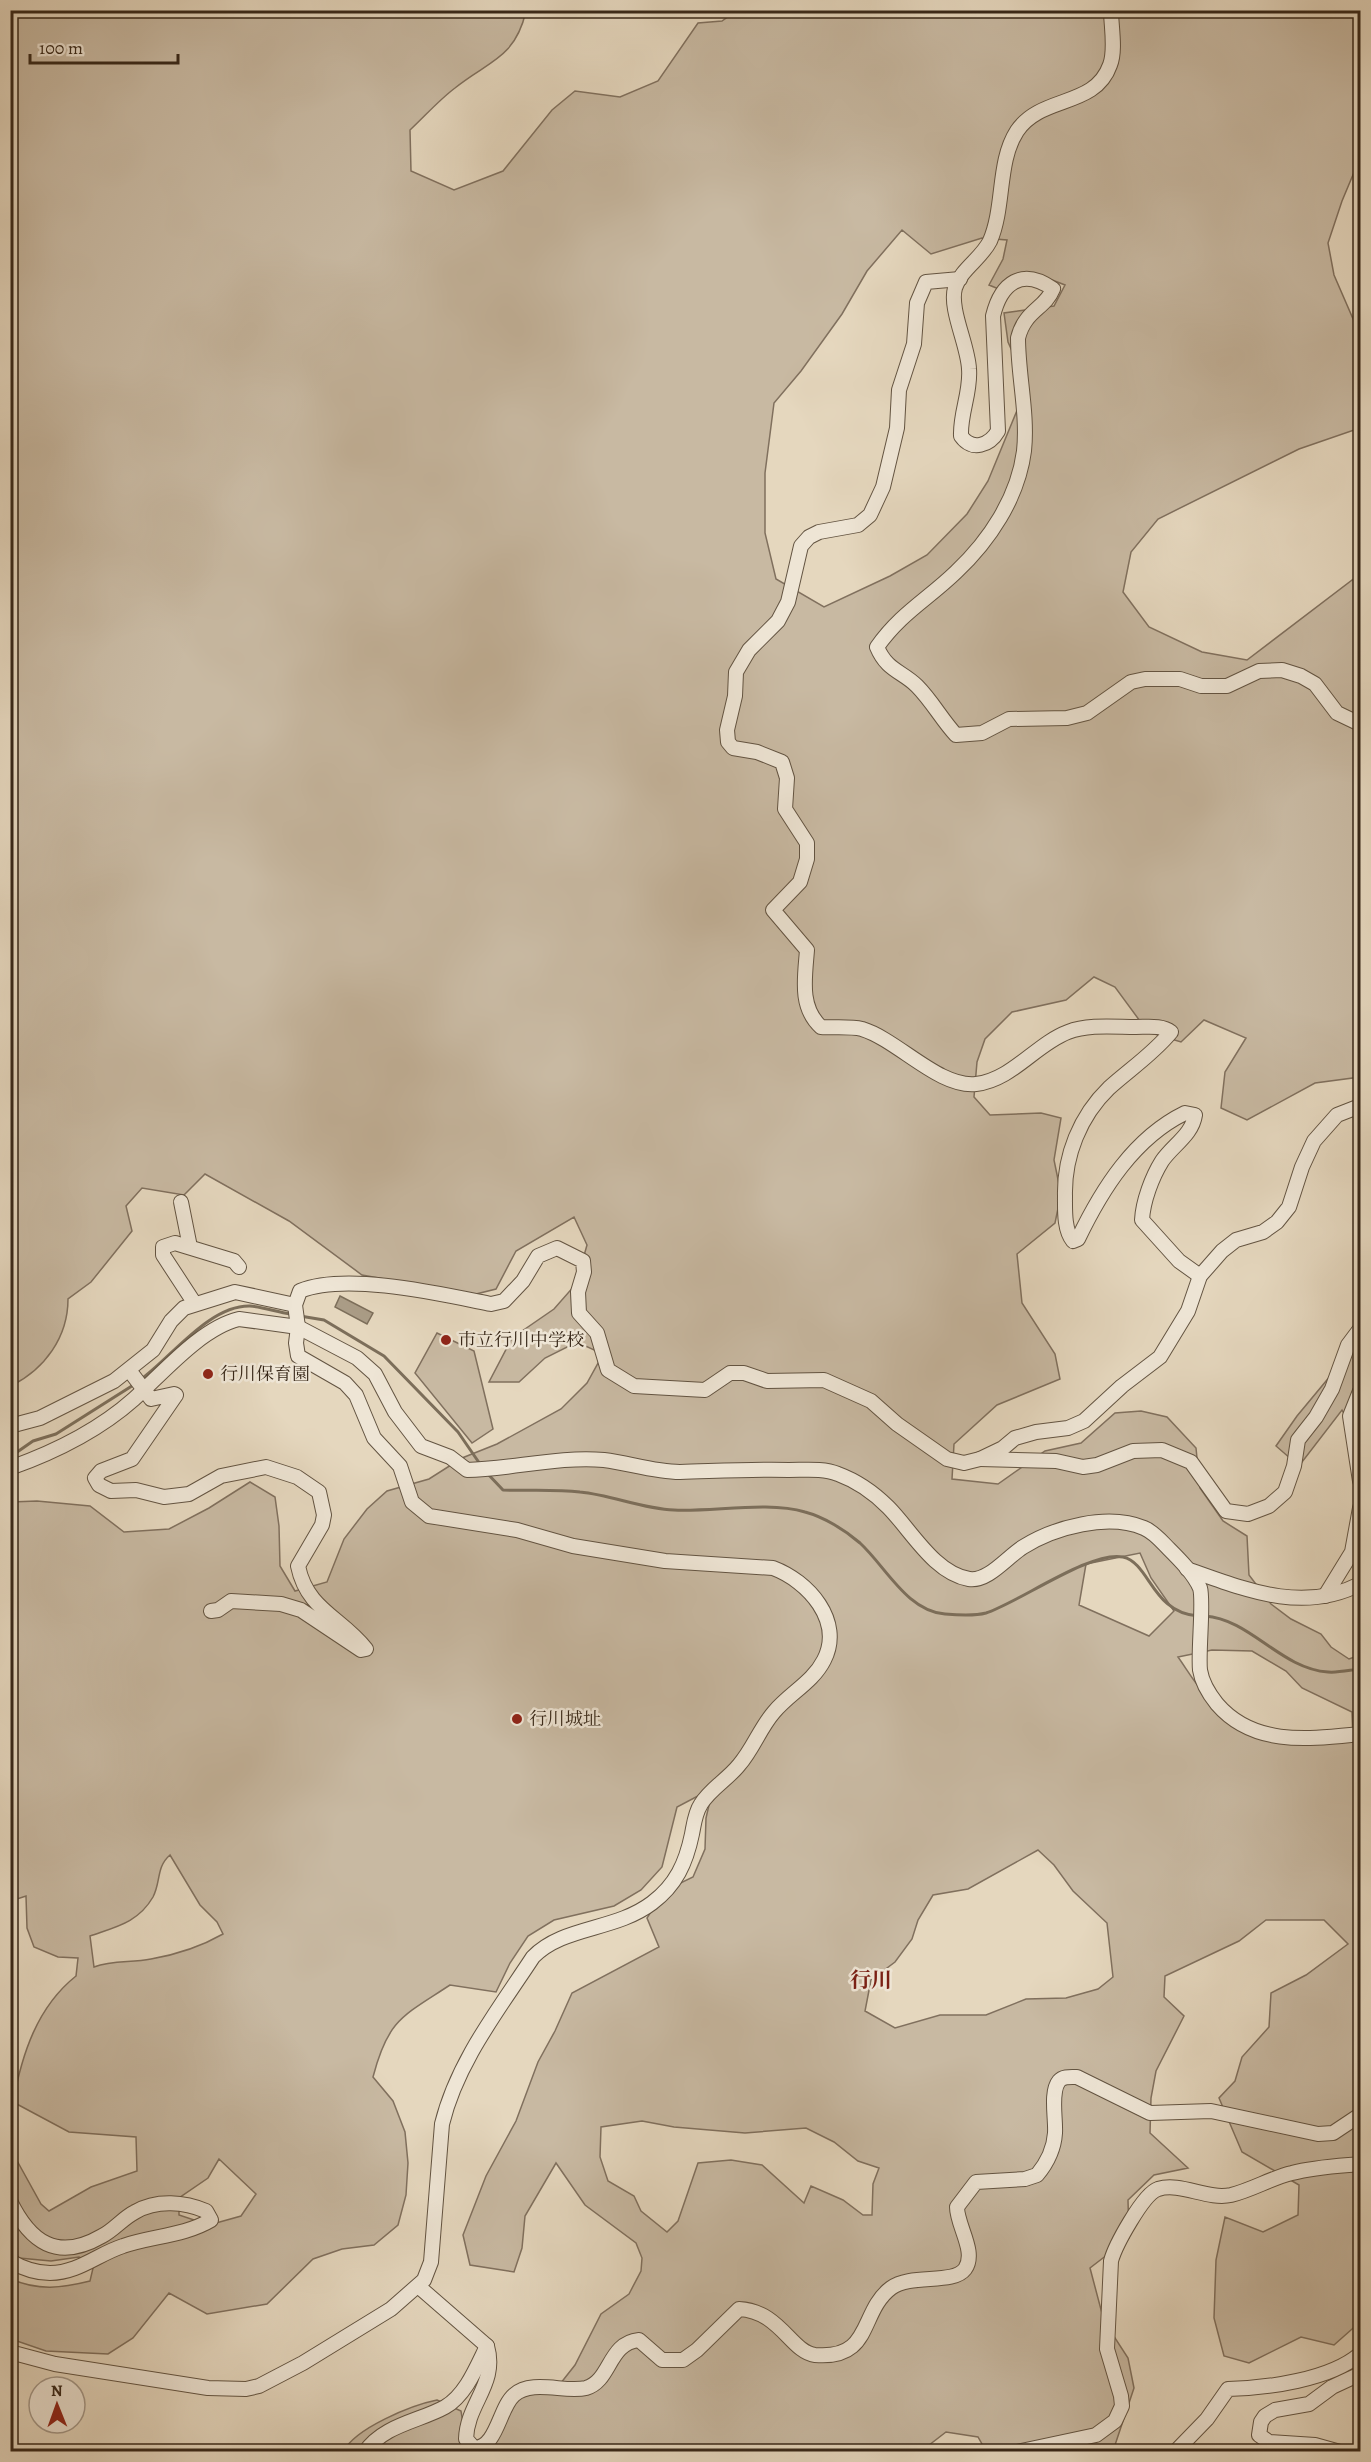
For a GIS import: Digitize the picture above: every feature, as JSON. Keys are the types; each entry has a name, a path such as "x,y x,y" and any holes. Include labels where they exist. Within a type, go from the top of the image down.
{"street":[{"path":"1111,10 1111,63 1102,81 1084,95 1053,104 1036,113 1018,129 1009,148 990,240 960,279 955,290 954,303 970,370 967,396 960,417 961,436 969,443 981,446 993,441 998,431 993,316 997,298 1002,291 1019,279 1039,279 1053,289 1051,296 1022,323 1018,338 1024,451 1016,484 990,536 957,571 897,620 877,647 881,657 901,677 916,685 956,735 982,733 1009,718 1067,718 1087,713 1131,682 1144,679 1180,679 1201,686 1227,686 1259,671 1282,670 1301,676 1315,684 1337,713 1360,724"},
{"path":"960,279 926,282 917,303 914,344 899,390 895,439 883,488 870,515 858,525 819,532 809,537 801,546 788,602 778,621 749,650 736,672 735,696 727,730 728,742 733,748 757,752 782,762 787,778 785,809 807,843 807,859 800,882 773,910 807,950 805,1000 812,1019 820,1028 861,1029 902,1048 961,1084 978,1084 997,1077 1068,1032 1084,1028 1166,1028 1171,1032 1159,1047 1108,1090 1077,1131 1065,1180 1065,1215 1069,1237 1073,1241 1078,1239 1091,1211 1146,1137 1185,1113 1195,1115 1194,1126 1162,1161 1143,1206 1142,1220 1179,1261 1200,1276"},
{"path":"10,2352 55,2364 208,2388 246,2389 259,2386 357,2332 392,2309 424,2280 431,2262 442,2124 447,2106 480,2038 543,1947 561,1938 623,1921 652,1903 676,1881 687,1856 701,1803 740,1765 774,1712 813,1677 829,1647 828,1623 808,1587 789,1574 773,1568 665,1561 573,1546 517,1530 429,1516 412,1502 400,1466 374,1438 356,1395 345,1383 298,1356 295,1305 300,1291 315,1285 367,1284 491,1304 504,1301 523,1281 538,1256 557,1248 583,1261 584,1272 578,1292 579,1313 597,1333 608,1370 623,1381 634,1386 705,1390 730,1373 744,1373 767,1381 824,1380 871,1401 897,1424 947,1459 964,1463 980,1459 1003,1448 1015,1438 1036,1432 1068,1428 1084,1421 1122,1386 1160,1357 1188,1311 1200,1276 1222,1251 1236,1240 1263,1232 1277,1222 1289,1207 1302,1167 1314,1141 1337,1115 1360,1106"},
{"path":"181,1202 190,1247"},
{"path":"195,1304 163,1255 163,1247 175,1243 234,1261 239,1267"},
{"path":"10,1426 40,1418 99,1390 153,1350 177,1313 195,1304 235,1292 295,1305"},
{"path":"10,1468 88,1434 144,1389 205,1335 230,1321 239,1319 298,1327 357,1358 375,1374 395,1413 421,1446 450,1457 467,1470 603,1460 676,1472 752,1468 821,1470 837,1473 862,1486 887,1506 939,1563 957,1575 972,1580 981,1579 1023,1547 1052,1532 1108,1523 1143,1527 1151,1532 1186,1569 1201,1590 1200,1674 1210,1696 1237,1721 1263,1734 1279,1738 1360,1734"},
{"path":"980,1459 1056,1461 1083,1467 1097,1465 1133,1451 1162,1450 1191,1462 1226,1511 1248,1514 1269,1506 1286,1492 1294,1466 1298,1440 1316,1417 1332,1389 1348,1345 1360,1329"},
{"path":"129,1370 155,1400 176,1395 132,1460 101,1471 95,1478 99,1485 111,1491 136,1490 164,1497 189,1494 221,1476 266,1467 297,1477 319,1492 324,1515 322,1526 298,1566 301,1581 312,1600 358,1638 366,1649 361,1650 301,1610 281,1604 231,1601 218,1610 211,1611"},
{"path":"1360,1391 1350,1416 1360,1481"},
{"path":"1325,1596 1352,1552 1360,1508"},
{"path":"1186,1569 1253,1592 1281,1598 1340,1595 1360,1584"},
{"path":"418,2286 487,2346 490,2376 467,2421 466,2439 474,2448 481,2448 488,2443 506,2404 515,2393 530,2388 588,2388 598,2380 620,2347 628,2341 639,2340 662,2360 683,2360 697,2350 739,2309 756,2310 813,2355 841,2353 852,2348 890,2288 905,2279 954,2277 964,2272 968,2263 968,2248 957,2208 976,2182 1025,2180 1037,2175 1052,2151 1055,2134 1055,2088 1065,2077 1077,2077 1150,2113 1211,2111 1318,2134 1333,2133 1360,2115"},
{"path":"1017,2451 1096,2434 1115,2421 1122,2406 1107,2349 1111,2261 1114,2248 1146,2198 1158,2189 1230,2195 1291,2173 1319,2167 1360,2164"},
{"path":"10,2201 22,2225 34,2238 57,2247 77,2246 101,2237 136,2211 159,2205 186,2202 206,2211 211,2220 196,2228 120,2247 68,2271 40,2272 24,2269 10,2261"},
{"path":"365,2451 394,2428 445,2407 458,2396 487,2346"},
{"path":"1175,2451 1206,2419 1228,2389 1261,2388 1314,2376 1335,2369 1360,2354"},
{"path":"1340,2451 1315,2445 1269,2442 1259,2434 1261,2422 1275,2410 1309,2404 1332,2387 1360,2374"}],"shaded area":[{"path":"11,11 526,11 515,39 507,49 449,93 410,130 411,171 454,190 503,171 552,110 575,91 620,97 658,81 698,23 722,21 736,11 1360,11 1360,158 1328,243 1334,275 1360,335 1360,428 1299,449 1158,519 1131,552 1123,592 1149,627 1202,652 1247,660 1360,574 1360,1077 1315,1083 1247,1120 1221,1108 1225,1072 1246,1038 1204,1020 1181,1042 1148,1032 1115,987 1094,977 1066,1000 1012,1012 985,1039 977,1062 974,1097 990,1115 1041,1113 1061,1118 1054,1160 1061,1194 1055,1223 1017,1254 1022,1303 1055,1354 1060,1379 997,1405 954,1444 952,1479 998,1484 1045,1451 1081,1443 1115,1413 1141,1411 1167,1417 1196,1448 1200,1488 1223,1521 1247,1536 1249,1575 1271,1604 1291,1619 1321,1634 1331,1647 1349,1659 1360,1655 1360,2322 1334,2345 1301,2337 1249,2363 1224,2356 1214,2318 1216,2260 1225,2217 1263,2232 1298,2215 1299,2185 1242,2152 1219,2098 1235,2081 1242,2057 1269,2027 1271,1993 1306,1975 1348,1944 1324,1920 1266,1920 1239,1941 1165,1976 1164,1997 1184,2016 1156,2071 1151,2098 1150,2133 1188,2168 1154,2175 1128,2200 1129,2238 1090,2268 1104,2321 1128,2358 1134,2388 1113,2451 986,2451 978,2437 946,2432 920,2452 478,2451 496,2441 500,2405 513,2389 553,2393 575,2365 601,2314 629,2294 641,2271 642,2258 636,2243 585,2205 556,2163 525,2216 522,2248 514,2272 470,2265 463,2235 486,2176 516,2121 538,2062 572,1993 659,1947 647,1918 664,1891 693,1877 705,1849 706,1818 713,1788 677,1807 662,1867 641,1890 614,1906 554,1920 528,1936 510,1963 496,1992 450,1985 409,2012 392,2031 385,2043 373,2077 393,2101 405,2132 408,2163 406,2195 398,2225 374,2245 342,2249 313,2259 267,2304 207,2314 169,2293 133,2338 108,2354 46,2351 11,2339 11,2279 40,2287 70,2285 90,2281 94,2264 79,2257 51,2261 19,2258 11,2248 10,2148 41,2204 49,2211 91,2187 137,2171 136,2137 69,2132 13,2102 21,2066 33,2033 51,2002 76,1976 78,1958 58,1957 34,1947 27,1928 26,1896 11,1901 11,1502 37,1501 90,1506 124,1532 169,1529 209,1508 250,1482 275,1497 279,1526 280,1566 295,1591 327,1582 344,1539 367,1509 387,1491 429,1479 462,1458 497,1444 561,1409 587,1383 603,1354 577,1342 545,1358 519,1382 489,1382 512,1338 554,1309 576,1284 587,1245 574,1217 516,1251 496,1289 456,1299 418,1285 362,1275 289,1221 205,1174 184,1195 142,1188 126,1206 132,1231 91,1282 68,1299 67,1313 59,1339 44,1361 34,1371 11,1386","holes":["902,230 931,254 982,238 1007,240 1003,259 989,285 1006,292 1042,276 1065,285 1054,306 1004,313 1008,342 1022,373 1018,408 988,481 967,514 927,555 890,576 824,607 776,579 765,533 765,473 774,403 801,371 842,314 867,271","1140,1553 1151,1578 1174,1611 1149,1636 1079,1605 1086,1564","1212,1650 1252,1651 1286,1671 1302,1688 1352,1712 1353,1740 1294,1735 1256,1725 1221,1707 1194,1681 1178,1657","1038,1850 1054,1865 1073,1891 1107,1923 1113,1977 1098,1989 1066,1998 1026,1999 986,2015 940,2015 895,2028 865,2011 871,1980 895,1962 912,1939 918,1920 933,1895 968,1889","170,1855 200,1905 217,1922 223,1934 169,1955 94,1967 90,1936 117,1927 140,1913 153,1897 163,1865","642,2121 674,2127 745,2133 806,2128 834,2142 858,2161 879,2168 873,2184 872,2215 863,2215 843,2200 811,2186 804,2203 762,2165 731,2160 698,2163 678,2221 667,2232 641,2211 634,2196 608,2181 600,2157 601,2127","219,2159 256,2194 241,2216 209,2225 179,2215 179,2198 208,2178"]},
{"path":"340,1296 373,1313 367,1324 335,1307"},
{"path":"1360,1327 1360,1442 1342,1410 1299,1466 1276,1446 1297,1416 1341,1363"},
{"path":"437,1333 474,1351 493,1429 472,1443 415,1373"},
{"path":"437,2400 461,2411 466,2442 474,2451 428,2451 422,2446 398,2451 343,2452 349,2443 371,2426 399,2412"}],"waterway":[{"path":"140,1380 191,1334 220,1314 235,1308 250,1306 291,1314"},
{"path":"300,1316 324,1320 384,1356 458,1432 480,1464"},
{"path":"10,1457 33,1441 56,1434 135,1384"},
{"path":"486,1472 503,1490 580,1492 674,1510 774,1507 812,1514 848,1533 860,1543 908,1597 932,1611 945,1614 986,1613 1093,1561 1109,1557 1123,1557 1140,1568 1161,1598 1171,1606 1183,1613 1198,1616"},
{"path":"1205,1616 1221,1619 1237,1626 1280,1654 1311,1669 1332,1672 1360,1669"}],"place":[{"name":"市立行川中学校","path":"446,1340"},
{"name":"行川保育園","path":"208,1374"},
{"name":"行川城址","path":"517,1719"}],"district":[{"name":"行川","path":"871,1980"}]}
